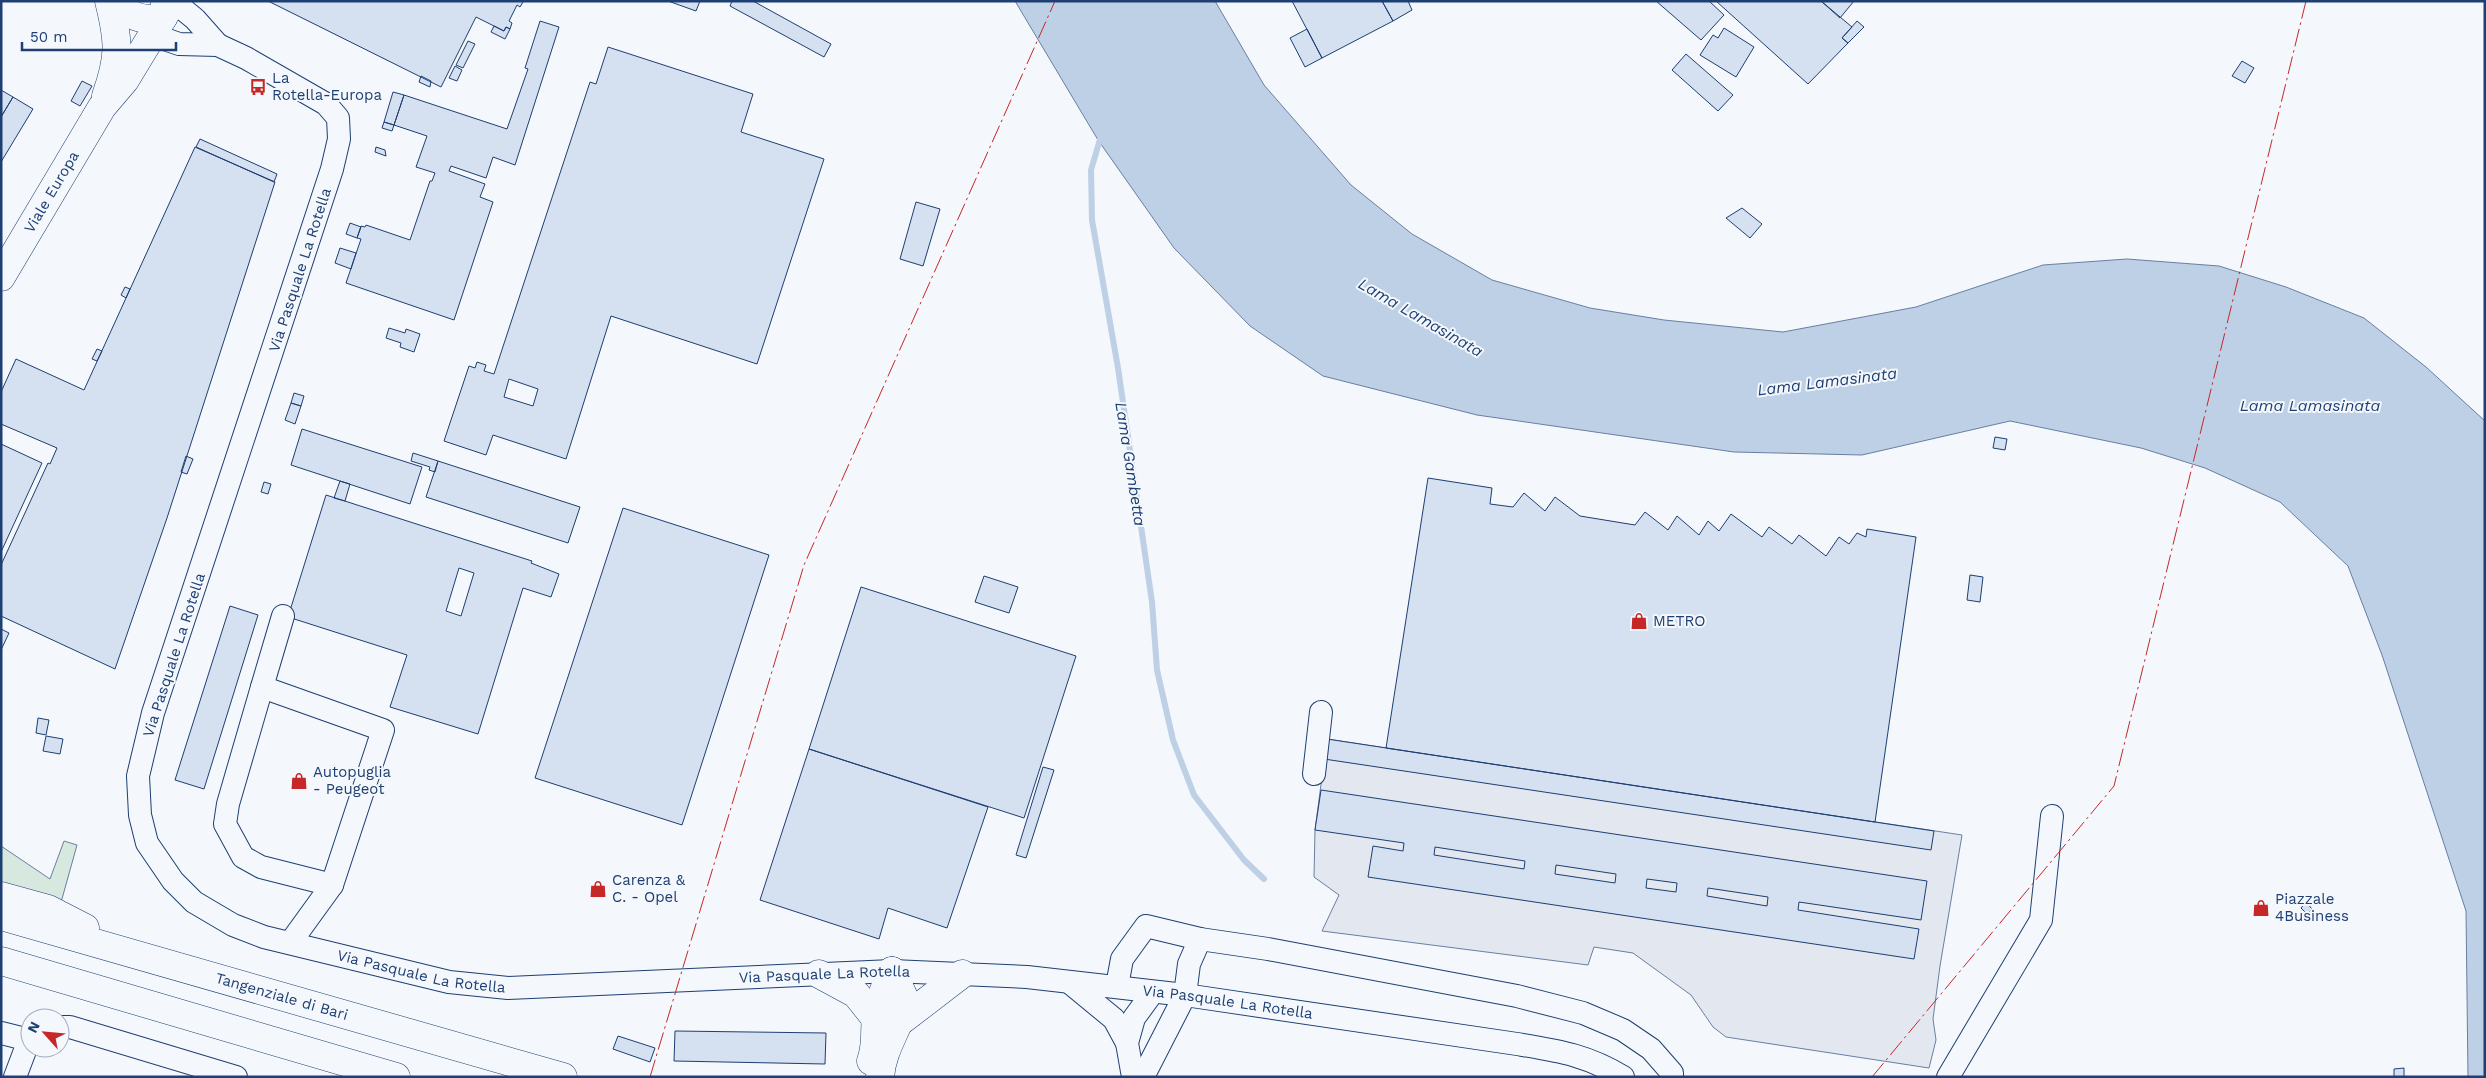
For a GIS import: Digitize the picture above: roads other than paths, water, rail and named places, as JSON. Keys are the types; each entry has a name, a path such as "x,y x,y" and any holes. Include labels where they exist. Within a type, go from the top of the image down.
{"main road":[{"path":"110,1 132,16 148,21 166,11"},
{"path":"102,107 114,72 118,37 110,1"},
{"path":"102,107 125,80 166,11"},
{"name":"Viale Europa","path":"1,277 102,107"},
{"path":"1,896 48,908 140,956"},
{"name":"Tangenziale di Bari","path":"1,916 563,1077"},
{"path":"1,961 396,1077"},
{"path":"864,1077 889,1019 906,1002 892,972"},
{"path":"819,974 856,994 889,1019"},
{"path":"889,1019 962,974"},
{"path":"880,1077 888,1043 889,1019"}],"street":[{"path":"166,11 195,19 218,45"},
{"path":"166,11 179,44 218,45"},
{"name":"Via Pasquale La Rotella","path":"218,45 246,58 326,104 338,118 339,139 314,230 154,713 138,776 140,815 147,843 173,881 194,902 232,925 290,943 449,982 508,988 892,972 1027,977 1185,995 1563,1052 1600,1063 1623,1077"},
{"path":"283,616 228,804 225,824 243,857 261,867 332,885"},
{"path":"262,688 383,730 332,885 290,943"},
{"path":"1314,774 1321,712"},
{"path":"1948,1077 2041,920 2052,816"},
{"path":"1117,986 1122,959 1146,926 1200,939 1268,949 1517,996 1583,1013 1624,1030 1652,1048 1672,1073 1672,1077"},
{"path":"1143,1077 1185,995 1189,964 1200,939"},
{"path":"1068,982 1114,1019 1127,1044 1133,1077"},
{"path":"1127,1044 1134,1018 1152,992"},
{"path":"70,1027 236,1077"},
{"path":"1,1032 20,1037"},
{"path":"15,1077 23,1058"}],"water":[{"name":"Lama Lamasinata","path":"1015,1 1215,1 1264,85 1351,185 1412,234 1492,280 1590,308 1664,320 1783,332 1916,307 2043,265 2127,259 2219,266 2286,287 2364,318 2426,367 2485,421 2485,1077 2468,1077 2466,911 2382,655 2348,566 2280,502 2205,468 2141,448 2010,421 1862,455 1734,452 1477,415 1323,376 1250,326 1174,248 1098,140"}],"waterway":[{"name":"Lama Gambetta","path":"1101,136 1091,170 1092,220 1118,368 1152,602 1157,670 1173,740 1194,795 1244,860 1264,879"}],"place":[{"name":"La Rotella-Europa","path":"258,87"},
{"name":"METRO","path":"1639,621"},
{"name":"Autopuglia - Peugeot","path":"299,781"},
{"name":"Carenza & C. - Opel","path":"598,889"},
{"name":"Piazzale 4Business","path":"2261,908"}]}
